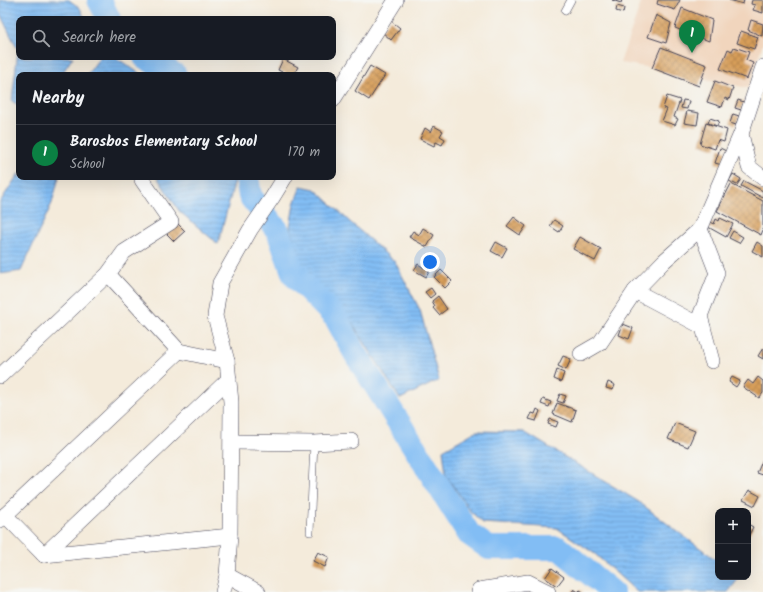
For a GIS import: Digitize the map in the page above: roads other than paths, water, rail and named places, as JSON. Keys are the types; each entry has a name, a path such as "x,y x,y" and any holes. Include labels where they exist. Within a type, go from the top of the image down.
{"street":[{"path":"336,95 396,0"},
{"path":"582,354 600,343 635,291 664,261 700,229 741,134 763,67"},
{"path":"741,134 749,167 763,178"},
{"path":"0,376 108,274 124,252 171,222 142,180"},
{"path":"224,592 230,536 232,442 231,402 227,361 215,316 220,283 250,230 283,180"},
{"path":"700,229 717,273 700,316 712,360"},
{"path":"108,274 179,351 227,361"},
{"path":"635,291 704,327"},
{"path":"179,351 3,517 44,555 230,536"},
{"path":"44,555 229,379"},
{"path":"232,442 314,443 352,441"},
{"path":"227,575 258,592"},
{"path":"478,592 479,590 528,582 548,592"}],"lane":[{"path":"565,11 571,0"},
{"path":"310,532 314,443"}],"water":[{"path":"0,0 69,0 80,8 84,16 16,16 16,46 0,14"},
{"path":"17,60 71,60 63,72 16,72 16,104 12,101"},
{"path":"98,60 120,60 138,72 89,72"},
{"path":"16,178 16,180 58,180 52,203 21,271 0,274 0,202"},
{"path":"159,180 235,180 218,244 179,211"},
{"path":"301,186 315,189 395,262 420,310 439,380 400,399 351,321 299,265 290,227 294,204"},
{"path":"476,431 524,432 639,502 715,559 715,580 738,580 728,592 637,592 595,554 557,528 483,523 470,511 446,475 443,450"}],"waterway":[{"path":"99,0 107,16"},
{"path":"150,60 170,72"},
{"path":"247,180 250,196 278,231 294,275 336,318 355,353 469,534 489,548 559,548 612,592"}],"place":[{"name":"Barosbos Elementary School","path":"692,53"}]}
